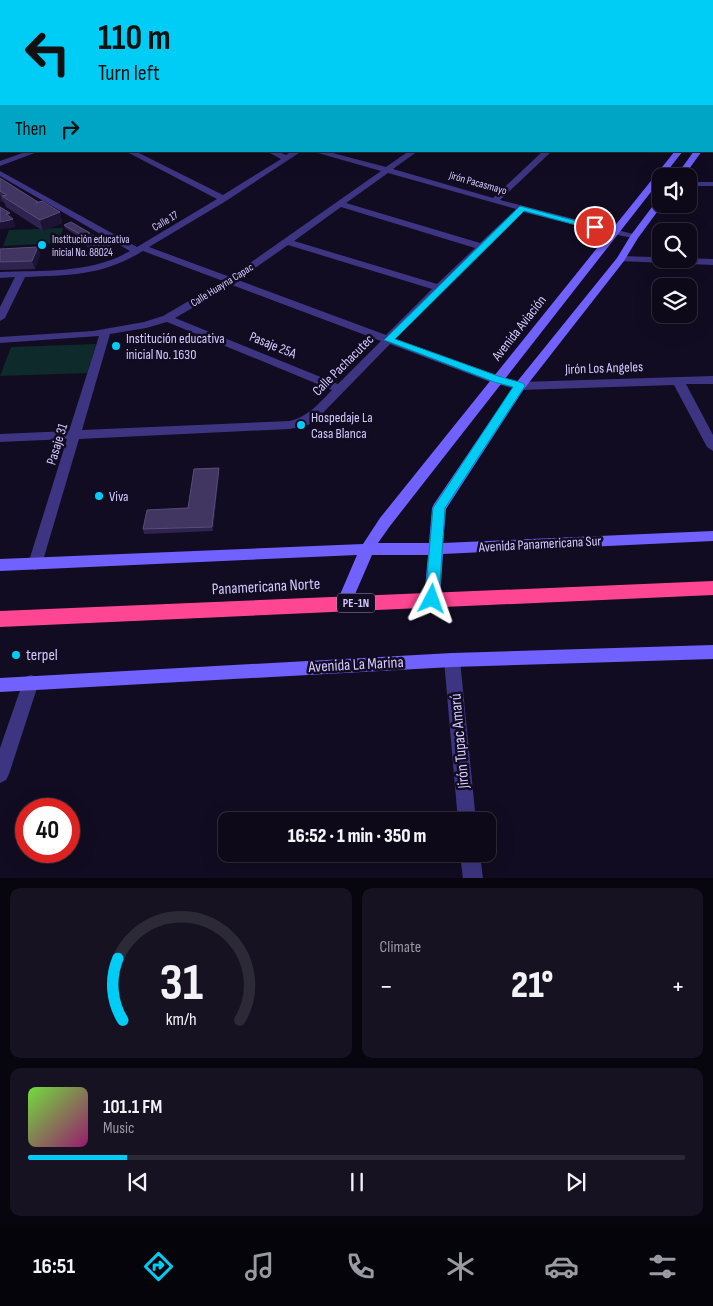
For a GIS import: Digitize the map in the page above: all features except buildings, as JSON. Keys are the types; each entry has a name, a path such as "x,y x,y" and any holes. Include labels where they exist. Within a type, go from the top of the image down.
{"highway":[{"name":"Panamericana Norte","path":"0,619 713,588"}],"street":[{"path":"0,164 33,152"},
{"path":"130,152 223,200"},
{"path":"272,152 286,158"},
{"name":"Calle 17","path":"0,275 86,271 120,261 223,200 296,152"},
{"name":"Jirón Pacasmayo","path":"319,152 389,169 494,201 634,236"},
{"name":"Calle Huayna Capac","path":"0,340 105,333 167,318 232,281 413,152"},
{"path":"494,201 547,152"},
{"name":"Avenida Aviación","path":"344,604 367,549 385,522 678,152"},
{"path":"686,168 697,152"},
{"name":"Jirón Los Angeles","path":"0,173 140,249 232,281 497,380 520,386 713,380"},
{"path":"697,184 713,184"},
{"path":"340,204 484,247"},
{"name":"Calle Pachacutec","path":"0,438 290,425 304,422 313,416 439,288 484,247 522,208"},
{"path":"432,599 439,508 520,386 621,259 634,236 652,213"},
{"path":"289,242 439,288"},
{"path":"621,259 713,262"},
{"path":"0,318 21,274"},
{"name":"Pasaje 25A","path":"167,318 340,389"},
{"name":"Pasaje 31","path":"35,564 76,435 105,333"},
{"path":"678,381 713,447"},
{"name":"Avenida Panamericana Sur","path":"0,565 367,549 436,549 713,536"},
{"name":"Avenida La Marina","path":"0,685 452,660 713,652"},
{"name":"Jirón Tupac Amarú","path":"452,660 466,812"},
{"path":"0,774 31,682"},
{"path":"471,862 472,878"}],"green space":[{"path":"63,228 59,243 3,246 9,230"},
{"path":"96,344 87,373 0,376 11,347"}],"place":[{"name":"Institución educativa inicial No. 88024","path":"42,245"},
{"name":"Institución educativa inicial No. 1630","path":"116,346"},
{"name":"Hospedaje La Casa Blanca","path":"301,425"},
{"name":"Viva","path":"99,496"},
{"name":"terpel","path":"16,655"}],"route":[{"path":"432,599 439,508 520,386 497,380 389,340 439,288 484,247 522,208 595,227"}]}
